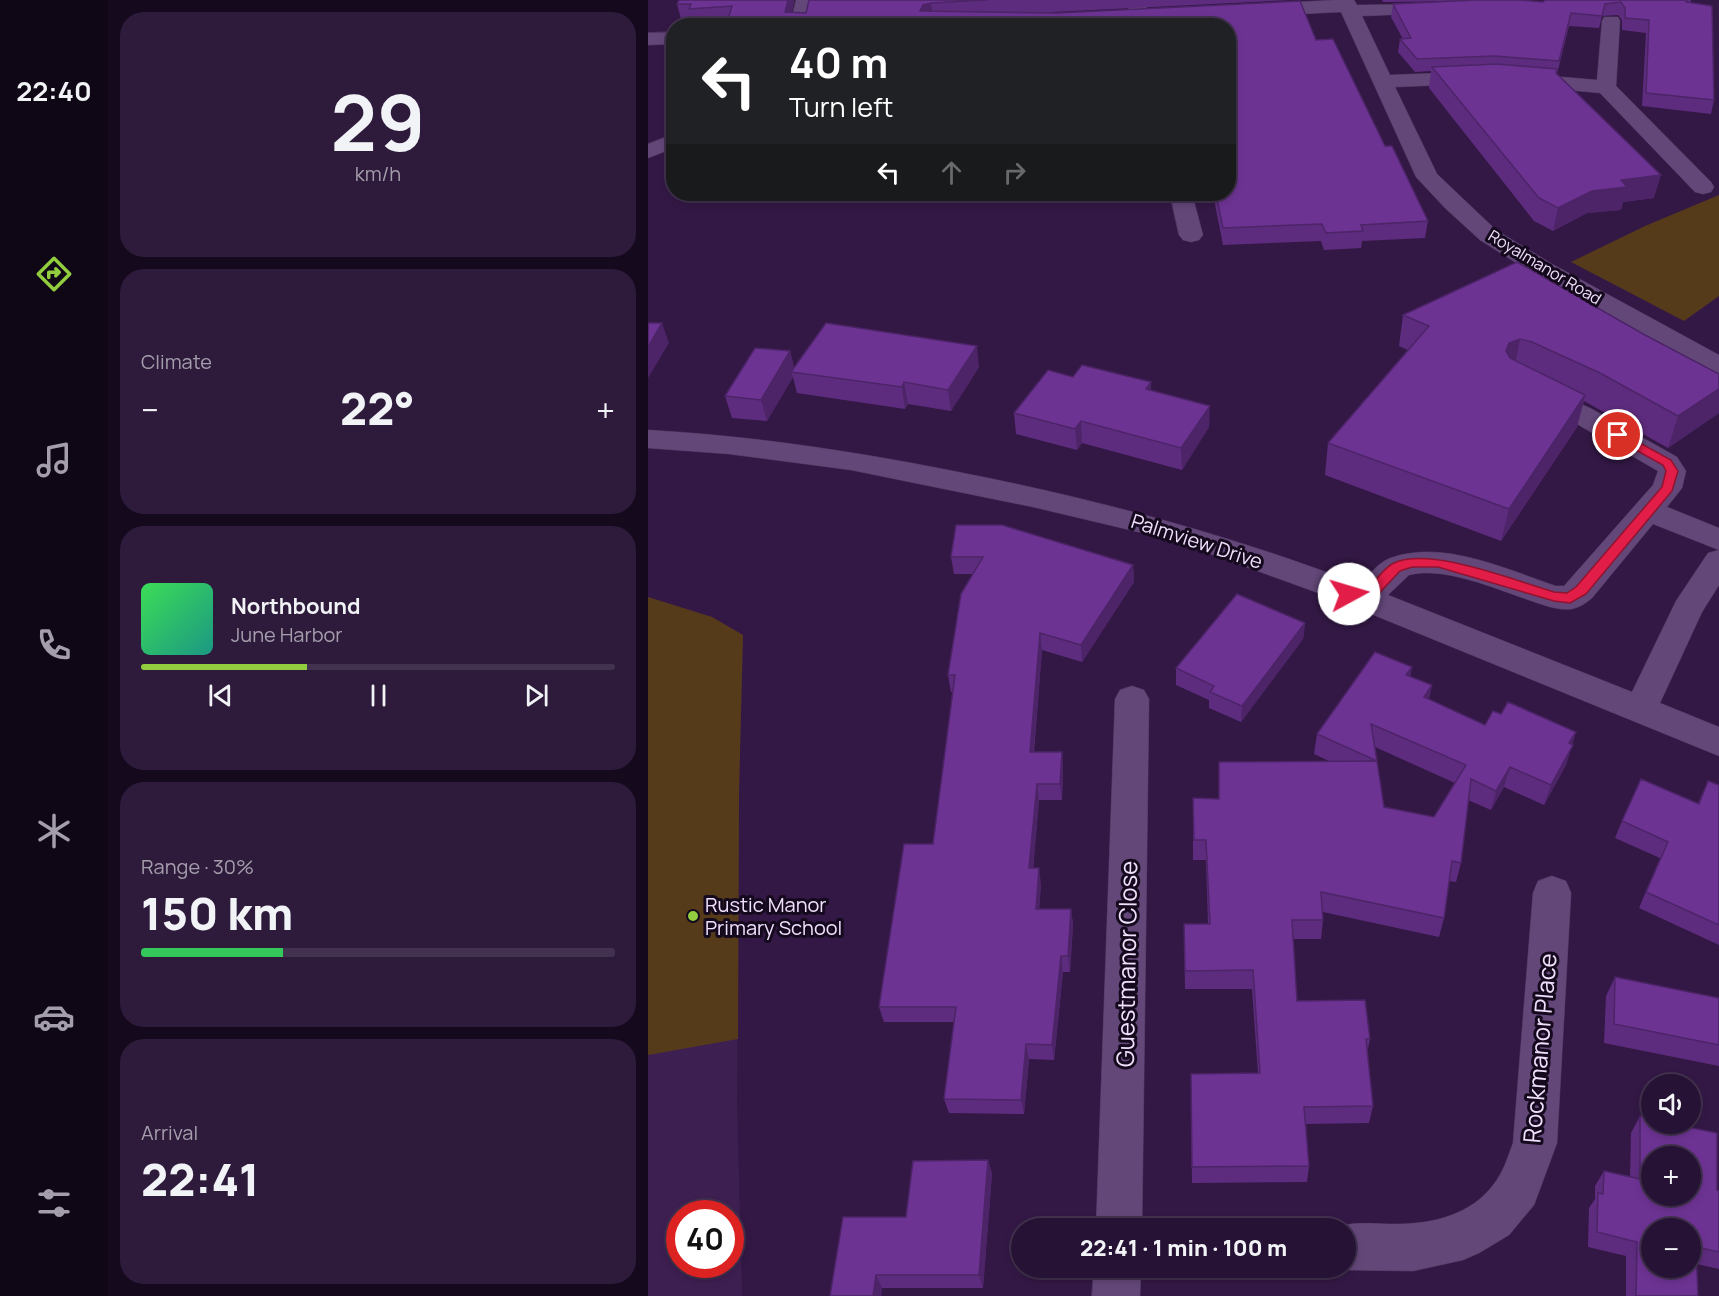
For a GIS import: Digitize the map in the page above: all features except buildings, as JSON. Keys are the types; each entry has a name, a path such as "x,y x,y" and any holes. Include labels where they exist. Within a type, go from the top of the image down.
{"street":[{"path":"801,18 805,0"},
{"path":"1244,11 1348,6 1450,7"},
{"name":"Royalmanor Road","path":"1348,6 1427,177 1488,235 1543,269 1715,359"},
{"path":"1116,17 1139,14 1162,15"},
{"path":"1606,87 1611,21"},
{"path":"648,39 666,38"},
{"path":"1384,81 1492,77 1606,87 1703,187"},
{"path":"648,152 666,144"},
{"path":"1183,201 1191,235"},
{"path":"1366,600 1396,568 1411,563 1426,562 1454,566 1554,597 1570,598 1581,590 1667,488 1672,471 1667,463 1580,414 1514,381"},
{"name":"Palmview Drive","path":"648,439 803,454 911,471 1042,498 1132,520 1215,545 1366,600 1719,742"},
{"path":"1648,510 1719,540"},
{"path":"1640,710 1687,609 1719,561"},
{"name":"Guestmanor Close","path":"1119,1218 1132,699"},
{"name":"Rockmanor Place","path":"1356,1247 1413,1248 1463,1237 1493,1219 1518,1189 1534,1143 1552,893"},
{"path":"1116,1296 1117,1278"}],"shaded area":[{"path":"1719,195 1719,296 1684,321 1571,262 1645,226"},
{"name":"Rustic Manor Primary School","path":"648,597 712,617 743,635 739,793 737,1102 740,1200 666,1200 666,1278 742,1278 742,1296 648,1296"},
{"name":"Rustic Manor Primary School","path":"648,597 712,617 743,635 739,793 738,1039 648,1055"}],"place":[{"name":"Rustic Manor Primary School","path":"693,916"}],"route":[{"path":"1349,594 1366,600 1396,568 1411,563 1438,563 1554,597 1570,598 1581,590 1667,488 1670,480 1672,471 1667,463 1618,435"}]}
